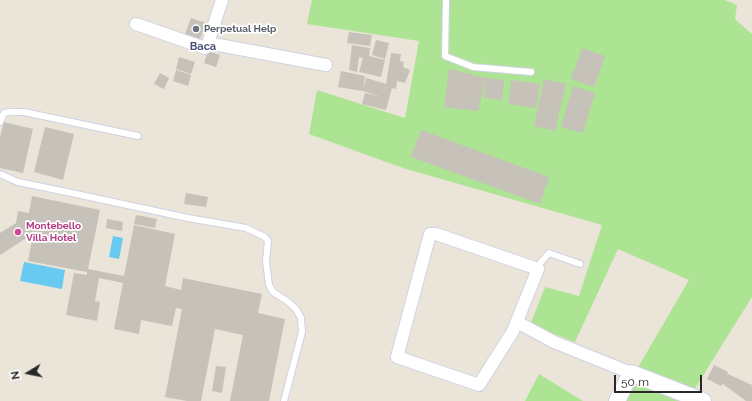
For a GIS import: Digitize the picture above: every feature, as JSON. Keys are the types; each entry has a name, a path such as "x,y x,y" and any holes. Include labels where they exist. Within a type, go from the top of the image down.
{"street":[{"path":"136,24 205,48 222,0"},
{"path":"208,43 326,65"},
{"path":"430,234 436,234 538,269 513,330 479,385 398,357 430,234"},
{"path":"517,322 554,342 703,401"},
{"path":"617,401 631,373"}],"lane":[{"path":"446,0 445,56 473,67 531,72"},
{"path":"0,122 4,113 24,112 138,136"},
{"path":"0,174 18,182 188,218 246,228 265,237 268,241 266,261 269,285 273,292 296,309 301,318 302,332 284,401"},
{"path":"538,269 541,262 549,253 580,264"}],"green space":[{"path":"312,0 725,0 737,5 735,19 752,34 752,297 694,390 637,369 689,280 618,249 575,342 530,325 545,287 579,296 602,225 403,168 309,134 317,90 405,118 419,41 307,24"},
{"path":"539,374 583,401 525,401"},
{"path":"643,382 696,401 624,401 631,389"}],"water":[{"path":"113,236 123,238 119,259 109,257"},
{"path":"24,262 65,270 62,289 20,281"}],"building":[{"name":"Perpetual Help","path":"191,18 206,23 200,39 185,34"},
{"path":"349,32 372,35 370,46 347,43"},
{"path":"376,40 389,43 385,59 372,55"},
{"path":"352,45 370,48 369,56 385,60 381,77 359,72 363,58 359,57 357,72 349,70"},
{"path":"582,48 605,56 594,87 571,79"},
{"path":"208,51 220,55 216,67 204,63"},
{"path":"391,53 401,54 400,61 404,62 403,67 410,70 405,83 397,81 396,89 392,88 386,110 362,104 365,93 382,97 363,91 366,78 386,84"},
{"path":"179,57 195,62 191,74 176,69"},
{"path":"449,69 486,78 478,111 444,107"},
{"path":"176,70 191,75 188,86 173,81"},
{"path":"341,71 365,76 363,91 338,87"},
{"path":"160,73 169,78 164,89 154,84"},
{"path":"486,78 504,80 502,100 484,98"},
{"path":"544,79 566,84 555,131 534,126"},
{"path":"511,80 540,84 536,108 508,104"},
{"path":"573,86 595,93 583,133 561,127"},
{"path":"4,122 33,129 23,173 0,168 0,137"},
{"path":"45,127 74,134 63,180 34,172"},
{"path":"421,130 549,177 540,204 411,157"},
{"path":"186,193 208,197 206,207 184,204"},
{"path":"32,196 100,210 88,269 124,276 134,225 175,234 165,286 181,290 183,278 262,294 258,313 285,319 269,401 230,401 243,335 215,329 201,401 187,401 165,397 182,309 176,308 172,326 141,320 139,334 114,329 123,283 99,278 95,301 100,302 97,321 66,315 74,273 87,275 87,272 28,261 32,240 25,239 0,255 0,233 16,223 18,211 29,213"},
{"path":"136,215 157,219 155,228 134,224"},
{"path":"107,219 123,222 122,231 106,228"},
{"path":"714,365 728,372 726,378 728,374 752,385 752,401 746,401 723,384 721,386 707,379"},
{"path":"216,366 226,367 222,393 212,391"}],"place":[{"name":"Perpetual Help","path":"196,29"},
{"name":"Montebello Villa Hotel","path":"18,232"}],"district":[{"name":"Baca","path":"203,47"}]}
